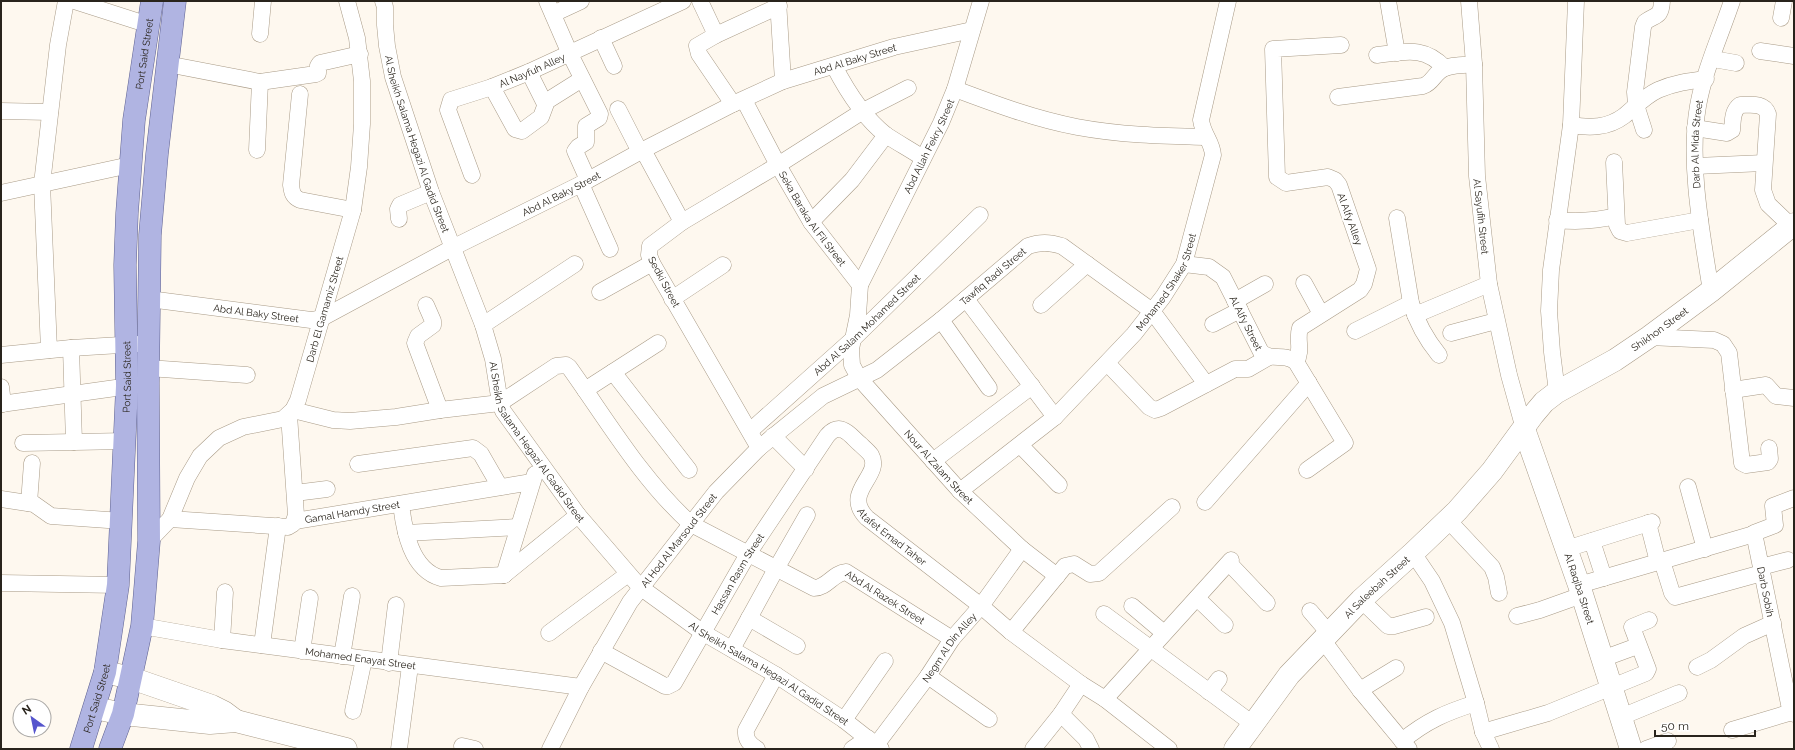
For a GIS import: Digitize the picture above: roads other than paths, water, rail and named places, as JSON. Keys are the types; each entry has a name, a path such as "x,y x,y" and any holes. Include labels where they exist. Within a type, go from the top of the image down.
{"main road":[{"name":"Port Said Street","path":"110,749 123,714 142,626 149,541 141,379 128,345 125,265 130,165 134,120 152,1"},
{"name":"Port Said Street","path":"81,749 105,672 118,585 126,441 149,343 150,235 166,64 175,1"},
{"name":"Shikhon Street","path":"1524,429 1541,406 1557,392 1615,360 1649,336 1711,291 1793,225"},
{"name":"Al Saleebah Street","path":"1235,749 1289,675 1325,635 1448,520 1492,471 1524,429"},
{"name":"Al Raqiba Street","path":"1524,429 1580,590 1631,749"},
{"path":"105,672 131,678 212,706 236,721 346,749"},
{"path":"95,708 123,714 210,723 236,721"}],"street":[{"path":"49,350 42,184 58,45 66,1"},
{"path":"74,1 149,25"},
{"path":"260,34 262,1"},
{"name":"Darb El Gamamiz Street","path":"291,412 298,400 353,210 359,167 362,124 362,81 357,38 347,1"},
{"name":"Al Sheikh Salama Hegazi Al Gadid Street","path":"383,1 385,7 387,46 393,77 431,192 483,325 493,359 500,403 503,411 578,515 640,587 702,632 776,675 844,720 875,744"},
{"path":"581,1 550,8 570,54 600,115 599,118 586,126 586,142 575,151 584,182 610,249"},
{"name":"Al Nayfuh Alley","path":"472,175 448,107 454,98 492,87 529,72 683,1"},
{"path":"700,1 716,35 778,3 783,81"},
{"name":"Abd Allah Fekry Street","path":"860,285 941,123 955,89 981,1"},
{"name":"Mohamed Shaker Street","path":"960,491 1055,417 1134,334 1163,297 1184,264 1212,155 1212,148 1205,137 1201,120 1228,1"},
{"path":"1388,1 1397,53"},
{"name":"Al Sayufih Street","path":"1469,1 1474,64 1477,176 1489,284 1509,375 1524,429"},
{"path":"1557,392 1549,311 1550,270 1571,125 1576,1"},
{"path":"1644,130 1636,105 1635,92 1643,25 1647,20 1660,14 1662,1"},
{"name":"Darb Al Mida Street","path":"1711,291 1700,220 1695,128 1698,104 1732,1"},
{"path":"1781,18 1784,1"},
{"name":"Abd Al Baky Street","path":"149,299 311,320 322,318 452,248 584,182 738,102 783,81 894,48 972,30"},
{"name":"Seka Baraka Al Fil Street","path":"716,35 700,43 697,46 697,50 738,102 778,165 811,222 860,285"},
{"path":"601,38 614,66"},
{"name":"Al Alfy Alley","path":"1296,362 1300,355 1298,334 1300,328 1360,290 1364,284 1368,269 1339,186 1334,180 1328,177 1286,183 1277,177 1273,49 1341,45"},
{"path":"1377,55 1417,51 1428,54 1437,59 1445,68"},
{"path":"1760,51 1794,56"},
{"path":"166,64 260,82 316,74 319,71 319,64 360,54"},
{"path":"1712,59 1736,63"},
{"path":"1338,97 1423,86 1431,82 1436,74 1445,68 1474,64"},
{"path":"834,66 847,89 863,111 886,135 923,158"},
{"path":"529,72 545,104"},
{"path":"492,87 515,129 519,131 524,130 541,117 545,104 550,98 582,79"},
{"path":"1571,125 1589,128 1607,124 1623,117 1636,105 1657,91 1681,82 1706,79"},
{"path":"257,150 260,82"},
{"name":"Sedki Street","path":"759,448 652,262 649,255 650,246 682,222 778,165 863,111 908,88"},
{"path":"955,89 1015,111 1077,127 1141,135 1205,137"},
{"path":"300,94 291,185 292,192 296,199 353,210"},
{"path":"1695,128 1727,133 1732,130 1734,112 1737,107 1740,105 1762,106 1768,114 1763,190 1765,198 1768,204 1793,225"},
{"path":"618,109 682,222"},
{"path":"1,111 50,112"},
{"path":"811,222 852,180 886,135"},
{"path":"1614,162 1616,216 1618,228 1627,233 1700,220"},
{"path":"1696,166 1764,163"},
{"path":"1,193 130,165"},
{"path":"399,219 398,209 400,205 431,192"},
{"name":"Abd Al Salam Mohamed Street","path":"750,431 853,339 980,215"},
{"path":"1557,220 1584,222 1597,221 1616,216"},
{"path":"1397,218 1413,309 1421,329 1439,355"},
{"name":"Tawfiq Radi Street","path":"859,378 877,370 942,320 1028,246 1039,243 1051,243 1062,246 1152,311 1206,384"},
{"path":"600,292 652,262"},
{"path":"483,325 575,264"},
{"path":"1041,305 1087,264"},
{"name":"Al Alfy Street","path":"1184,264 1210,267 1223,276 1261,352 1269,357 1285,356 1296,362"},
{"path":"672,299 723,265"},
{"path":"1304,283 1321,314"},
{"path":"1213,324 1265,284"},
{"path":"1355,331 1413,309 1489,284"},
{"path":"853,339 858,315 860,285"},
{"path":"966,299 1055,417"},
{"path":"426,305 433,321 433,325 418,336 415,343 440,410"},
{"path":"942,320 989,388"},
{"path":"1451,334 1496,321"},
{"path":"1649,336 1714,340 1723,344 1728,353 1742,462 1746,465 1768,462 1770,459 1769,448"},
{"name":"Nour Al Zalam Street","path":"853,339 852,365 859,378 960,491 1022,549 1057,576"},
{"path":"1,355 71,348 149,343"},
{"path":"585,390 658,343"},
{"path":"71,348 74,442"},
{"path":"1107,363 1149,407 1155,410 1235,369 1248,369 1269,357"},
{"path":"1296,362 1345,443 1307,470"},
{"name":"Abd Al Razek Street","path":"500,403 556,366 566,365 569,367 657,489 674,509 691,524 814,588 819,588 841,572 846,572 952,639"},
{"path":"613,372 689,470"},
{"path":"1,387 2,404 73,394 141,379 248,375"},
{"name":"Al Hod Al Marsoud Street","path":"550,749 601,651 640,587 716,492 759,448 823,396 859,378"},
{"path":"1205,502 1309,383"},
{"path":"1733,390 1766,385 1776,396 1794,398"},
{"path":"934,461 1032,386"},
{"path":"149,541 170,519 187,478 200,456 219,438 243,427 277,421 291,412 333,420 350,421 396,417 500,403"},
{"path":"291,412 296,515 295,521"},
{"name":"Hassan Rasm Street","path":"601,651 668,686 674,683 748,554 830,432 840,429 845,430"},
{"name":"Atafet Emad Taher","path":"845,430 867,451 873,460 871,470 859,495 858,502 863,513 981,606"},
{"path":"773,436 806,469"},
{"path":"23,442 126,441"},
{"path":"1020,445 1059,485"},
{"path":"358,464 473,448 481,454 500,487"},
{"path":"504,574 539,461"},
{"path":"29,503 32,463"},
{"path":"401,504 532,482"},
{"path":"1688,487 1705,548"},
{"path":"294,493 328,489"},
{"path":"1517,616 1547,608 1604,578 1754,534 1755,531 1775,525 1773,506 1775,504 1794,498"},
{"path":"2,504 29,503 36,505 51,516 122,521"},
{"name":"Gamal Hamdy Street","path":"278,526 288,527 295,521 401,504 406,533 420,563 425,570 432,575 441,578 504,574"},
{"path":"1011,632 1065,566 1069,564 1078,566 1090,574 1099,573 1172,507"},
{"path":"504,574 578,515"},
{"path":"732,649 807,516"},
{"path":"170,519 278,526 262,645"},
{"path":"1448,520 1492,567 1496,577 1499,593"},
{"path":"1566,550 1650,523 1660,562 1675,597 1762,570 1788,560"},
{"path":"406,533 518,527"},
{"name":"Darb Sobih","path":"1754,534 1790,709 1793,713"},
{"path":"1592,541 1604,578"},
{"name":"Negm Al Din Alley","path":"852,749 875,744 928,676 952,639 981,606 1022,549"},
{"path":"1414,553 1432,581 1452,623 1476,703 1483,732 1491,749"},
{"path":"1105,699 1230,562 1267,603"},
{"path":"549,633 628,574"},
{"path":"1,583 118,585"},
{"path":"222,640 225,592"},
{"path":"342,656 352,596"},
{"path":"302,651 310,598"},
{"path":"1197,598 1225,625"},
{"path":"1361,600 1388,626 1394,626 1426,616"},
{"path":"389,663 396,605"},
{"path":"981,606 1011,632 1081,684 1105,699 1169,749"},
{"path":"1132,606 1164,633"},
{"path":"1310,611 1360,690 1405,745 1418,728 1436,717 1476,703"},
{"path":"1104,614 1253,724"},
{"path":"749,618 796,646"},
{"path":"1483,732 1548,713 1611,688 1647,671 1632,627 1649,620"},
{"path":"1697,667 1711,660 1744,636 1773,623"},
{"name":"Mohamed Enayat Street","path":"142,626 222,640 410,666 581,687"},
{"path":"1602,658 1632,648"},
{"path":"353,712 364,659"},
{"path":"844,720 885,661"},
{"path":"398,749 410,666"},
{"path":"1360,690 1396,668"},
{"path":"757,749 749,743 746,730 776,675"},
{"path":"928,676 989,719"},
{"path":"1209,692 1219,679"},
{"path":"1033,749 1061,714 1081,684"},
{"path":"1620,717 1679,693"},
{"path":"1732,730 1793,713"},
{"path":"1061,714 1086,739 1091,749"},
{"path":"1646,749 1668,741"}]}
